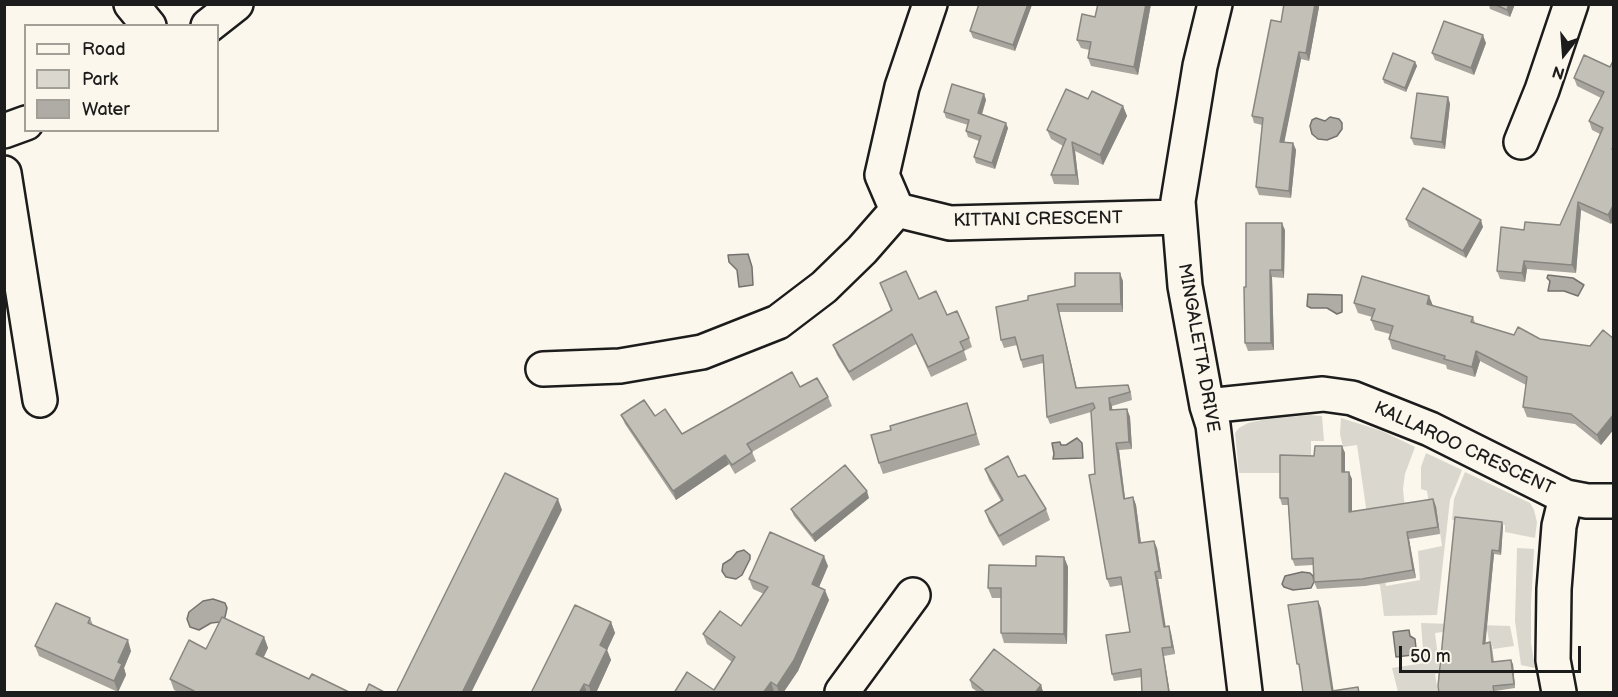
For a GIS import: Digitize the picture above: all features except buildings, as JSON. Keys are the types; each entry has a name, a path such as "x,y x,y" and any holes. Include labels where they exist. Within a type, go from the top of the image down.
{"street":[{"path":"131,4 147,24"},
{"path":"211,24 236,4"},
{"path":"543,369 620,366 702,352 778,322 824,287 862,250 897,210 882,174 902,87 930,4"},
{"name":"MINGALETTA DRIVE","path":"1215,4 1200,66 1178,201 1185,286 1207,405 1213,425 1245,693"},
{"path":"1521,142 1542,90 1571,4"},
{"path":"4,131 24,124"},
{"path":"4,173 40,400"},
{"name":"KITTANI CRESCENT","path":"897,210 950,223 1179,218"},
{"name":"KALLAROO CRESCENT","path":"1207,405 1323,394 1352,398 1430,429 1566,497 1587,501 1614,501"},
{"path":"1558,693 1553,660 1554,589 1559,526 1566,497"},
{"path":"842,693 913,595"}],"green space":[{"path":"1322,416 1324,441 1311,441 1311,460 1281,473 1239,473 1235,433 1239,428 1248,423 1267,419"},
{"path":"1341,418 1382,431 1415,447 1405,474 1403,489 1405,509 1373,515 1386,586 1420,580 1418,551 1442,546 1436,505 1429,505 1427,491 1421,489 1421,467 1426,453 1462,470 1450,500 1437,615 1384,616 1380,585 1377,584 1357,445 1343,447 1340,434"},
{"path":"1465,472 1530,503 1537,522 1535,538 1505,532 1505,525 1452,520 1454,499"},
{"path":"1517,548 1534,549 1531,643 1535,668 1521,665 1515,621"},
{"path":"1421,623 1510,626 1514,646 1493,649 1493,646 1490,646 1487,629 1435,633 1440,673 1435,674 1438,692 1398,692 1392,668 1424,663"}],"water":[{"path":"1330,117 1339,119 1342,129 1337,136 1327,140 1318,139 1312,134 1310,126 1312,120 1316,118 1325,121"},
{"path":"748,254 752,267 753,285 739,287 737,270 729,262 728,255"},
{"path":"1548,275 1573,278 1584,285 1578,296 1564,291 1548,291 1550,281 1547,278"},
{"path":"1308,294 1342,295 1342,312 1337,314 1327,308 1307,306"},
{"path":"1077,438 1082,443 1083,458 1053,459 1052,443 1060,442 1061,445 1066,445"},
{"path":"744,550 750,555 750,559 742,575 736,579 726,577 722,571 723,564 737,552"},
{"path":"1302,572 1313,576 1314,582 1311,588 1293,590 1284,587 1282,584 1285,576"},
{"path":"213,599 225,603 227,608 225,617 220,622 211,623 199,630 190,627 187,619 189,612 203,601"},
{"path":"1409,630 1410,636 1415,639 1416,648 1412,655 1396,657 1393,632"}]}
